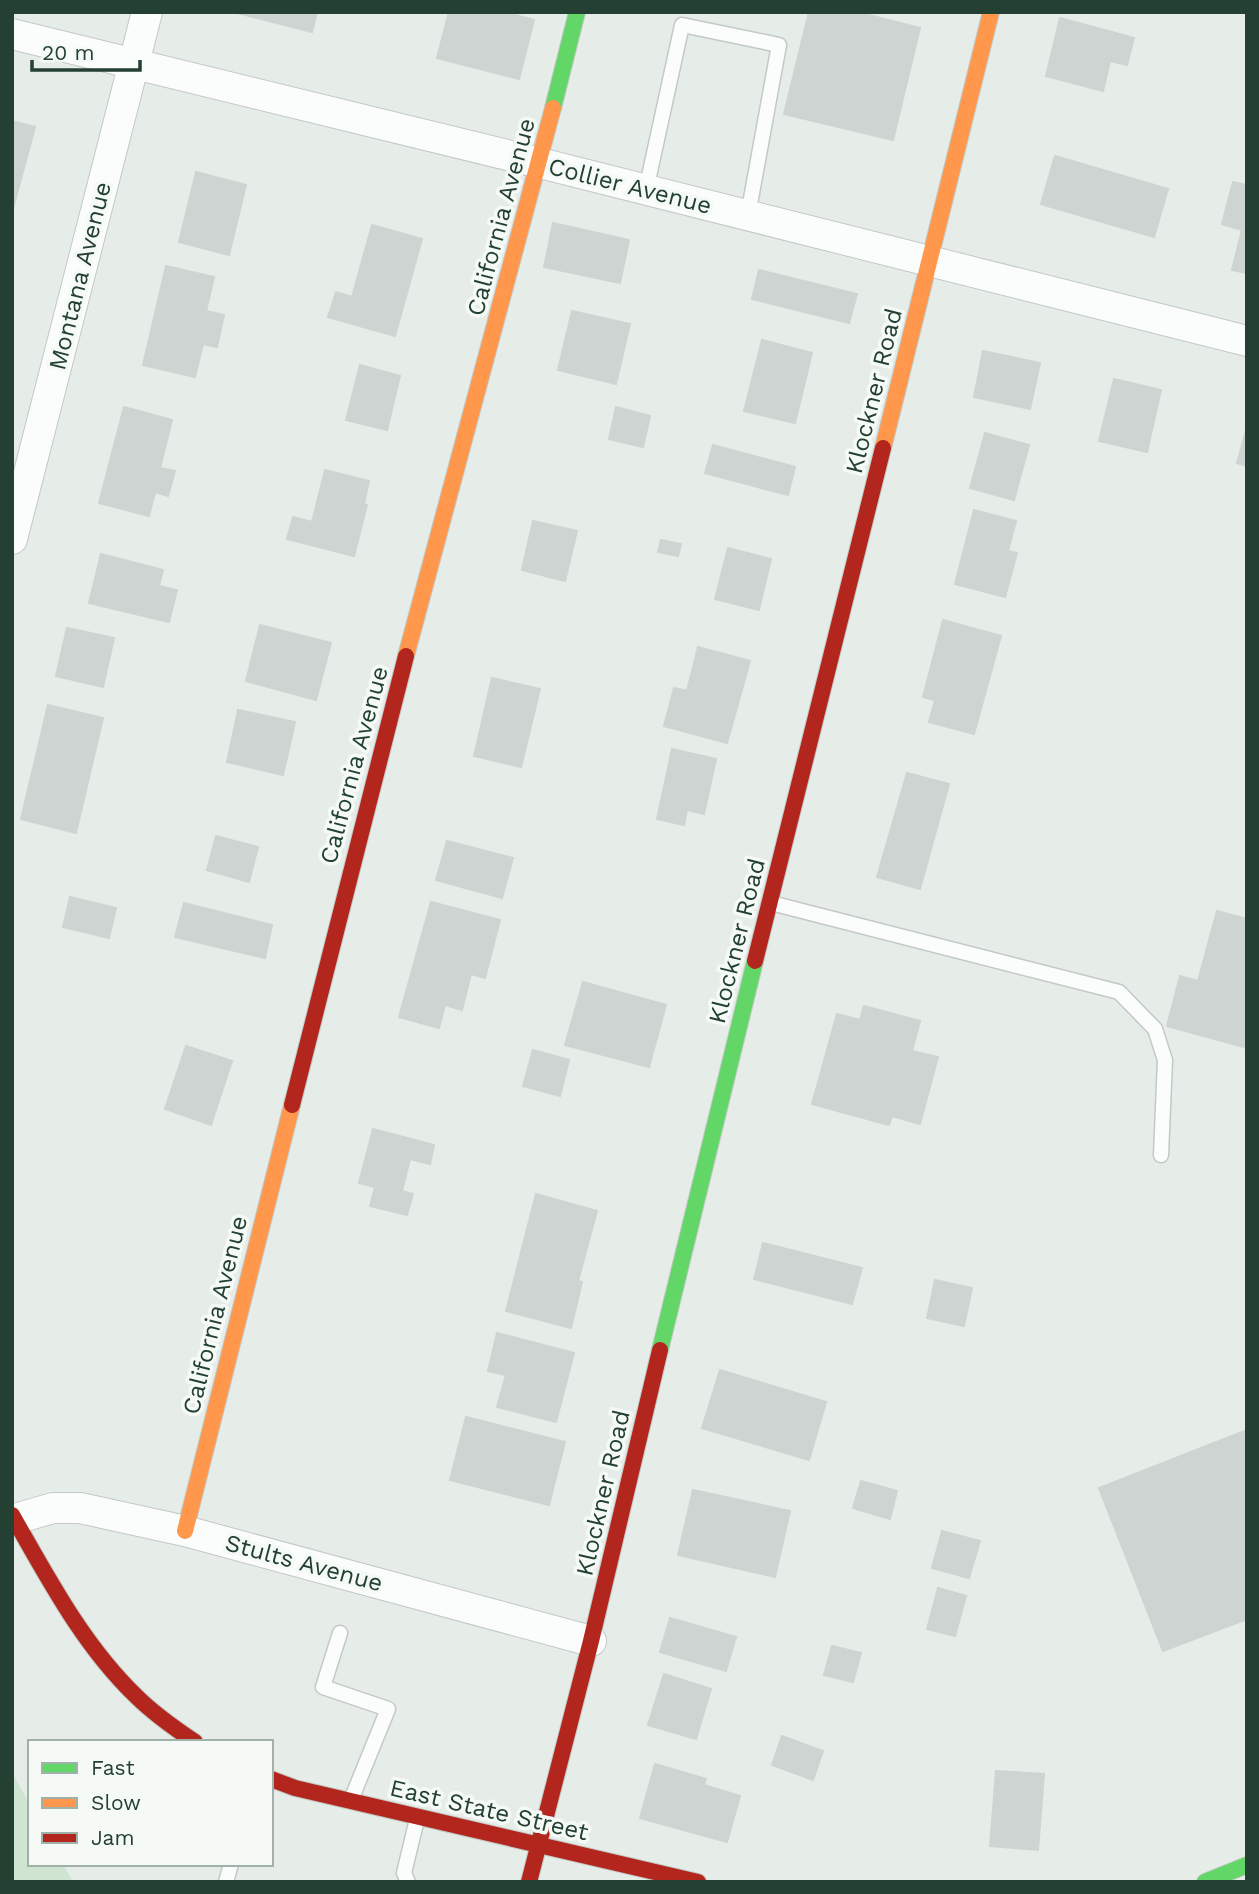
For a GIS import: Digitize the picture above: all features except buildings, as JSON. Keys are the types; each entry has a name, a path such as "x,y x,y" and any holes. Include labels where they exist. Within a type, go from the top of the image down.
{"street":[{"name":"Montana Avenue","path":"12,539 147,12"},
{"name":"California Avenue","path":"184,1531 383,742 540,163 577,12"},
{"name":"Klockner Road","path":"529,1882 591,1641 710,1139 991,12"},
{"name":"Collier Avenue","path":"12,34 540,163 1247,341"},
{"name":"Stults Avenue","path":"13,1517 53,1508 80,1508 184,1531 591,1641"},
{"path":"13,1517 68,1613 106,1665 146,1705 192,1740"},
{"name":"East State Street","path":"273,1780 295,1788 698,1882"},
{"path":"1205,1882 1247,1865"}],"lane":[{"path":"646,190 682,25 779,45 748,215"},
{"path":"770,903 1119,992 1155,1029 1166,1060 1161,1155"},
{"path":"340,1633 323,1687 388,1709 350,1801"},
{"path":"408,1882 404,1873 417,1817"}],"green space":[{"path":"12,1773 28,1801 28,1866 64,1866 73,1882 12,1882"}],"traffic: fast":[{"path":"553,108 577,12"},
{"path":"660,1350 755,961"},
{"path":"1205,1882 1247,1865"}],"traffic: slow":[{"path":"883,448 991,12"},
{"path":"406,656 553,108"},
{"path":"185,1531 292,1105"}],"traffic: jam":[{"path":"755,961 883,448"},
{"path":"292,1105 406,656"},
{"path":"529,1882 591,1641 660,1350"},
{"path":"12,1515 68,1610 99,1655 143,1703 192,1740"},
{"path":"273,1780 295,1788 698,1882"}]}
